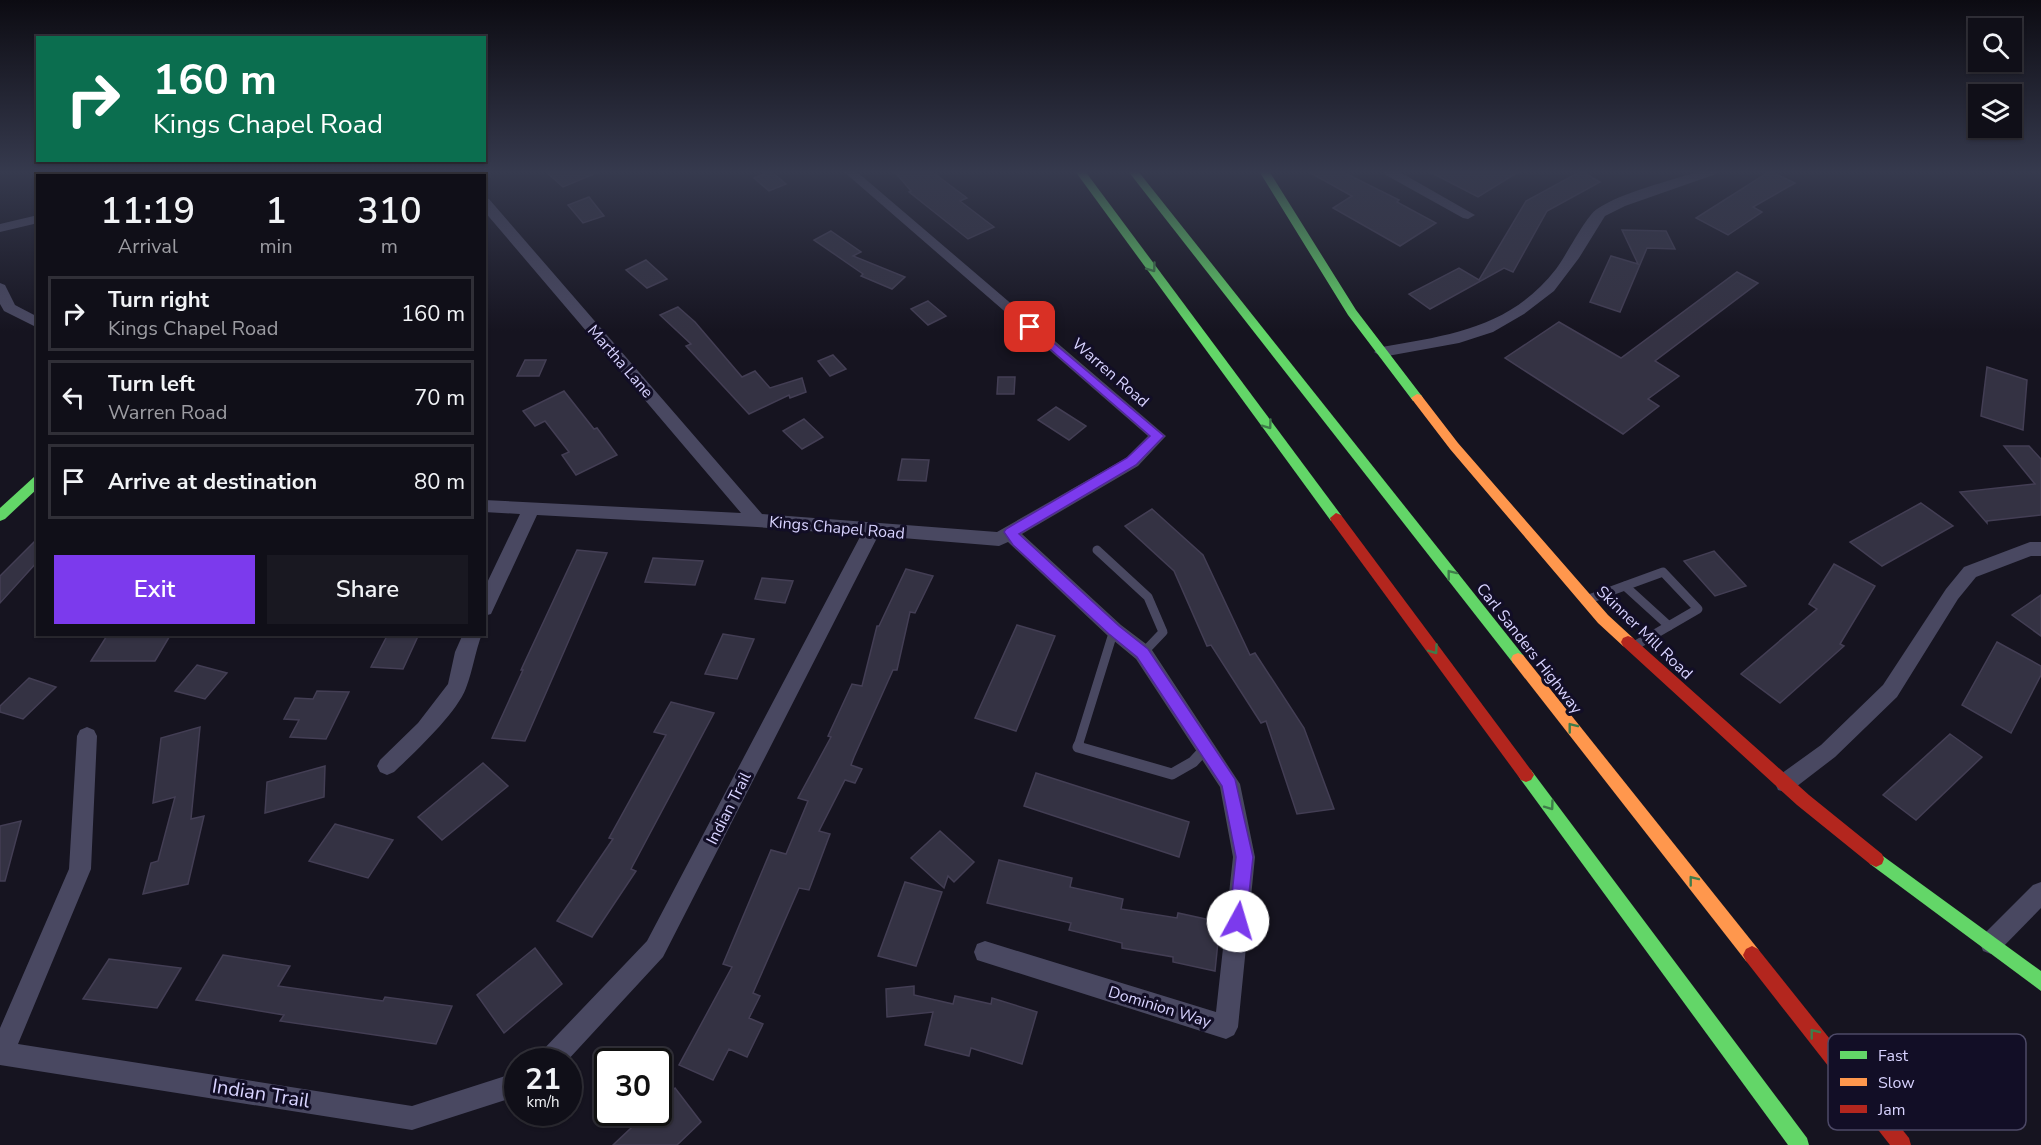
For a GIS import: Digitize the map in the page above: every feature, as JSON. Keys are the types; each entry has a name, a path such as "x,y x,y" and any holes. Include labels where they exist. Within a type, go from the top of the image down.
{"main road":[{"path":"1119,224 1800,1145"},
{"name":"Carl Sanders Highway","path":"1175,224 1828,1051"},
{"name":"Skinner Mill Road","path":"1297,224 1352,312 1454,446 1603,619 1785,783 1907,884 1991,943 2041,982"},
{"path":"0,516 36,482"},
{"name":"Carl Sanders Highway","path":"1890,1130 1902,1145"}],"street":[{"path":"0,228 15,224"},
{"name":"Martha Lane","path":"503,224 757,520"},
{"name":"Warren Road","path":"911,224 1158,436"},
{"path":"1382,352 1459,338 1488,329 1519,311 1549,288 1572,258 1593,224"},
{"path":"0,288 9,308 36,322"},
{"name":"Kings Chapel Road","path":"486,506 757,520 999,539 1132,462 1158,436"},
{"path":"486,605 532,507"},
{"name":"Indian Trail","path":"562,1048 655,949 872,530"},
{"name":"Dominion Way","path":"985,952 1226,1027 1244,857 1230,784 1143,653 1114,630 1018,542 1011,532"},
{"path":"1785,783 1828,751 1890,691 1952,594 1970,573 2030,549 2041,549"},
{"path":"387,766 425,729 457,687 465,652 472,636"},
{"path":"1,1053 80,869 87,736"},
{"path":"1991,943 2041,893"},
{"name":"Indian Trail","path":"1,1053 412,1118 504,1088"}],"lane":[{"path":"1097,550 1148,597 1163,632 1143,653"},
{"path":"1586,600 1664,572 1698,609 1634,646"},
{"path":"1625,586 1669,626"},
{"path":"1114,630 1078,747 1172,774 1193,762 1205,749"}],"building":[{"path":"950,224 991,224 994,227 968,239"},
{"path":"1362,224 1434,224 1400,246"},
{"path":"1512,224 1540,224 1513,272 1504,268 1430,309 1409,294 1459,268 1479,280"},
{"path":"1708,224 1744,224 1728,235"},
{"path":"1622,230 1666,231 1675,249 1647,248 1620,312 1590,302 1611,256 1638,264"},
{"path":"831,231 861,252 853,256 905,277 892,289 861,276 863,274 814,240"},
{"path":"646,260 667,279 647,288 626,270"},
{"path":"1737,272 1758,283 1655,361 1679,376 1648,399 1659,406 1623,434 1505,358 1559,322 1621,358"},
{"path":"928,301 946,316 928,325 911,309"},
{"path":"678,307 695,322 742,377 755,371 770,388 802,378 806,392 790,398 789,395 749,414 686,346 691,344 660,315"},
{"path":"833,355 846,369 830,376 818,361"},
{"path":"525,360 546,360 539,376 517,376"},
{"path":"1987,367 2027,380 2023,430 1981,416"},
{"path":"998,377 1015,377 1014,394 997,394"},
{"path":"564,391 594,429 597,428 617,455 576,475 562,455 569,452 545,421 535,426 523,411"},
{"path":"1056,407 1086,426 1069,440 1038,420"},
{"path":"804,419 823,437 802,449 783,431"},
{"path":"2004,446 2029,446 2041,459 2041,515 1987,521 1987,523 1960,492 2035,484"},
{"path":"902,459 929,460 926,481 898,480"},
{"path":"1921,503 1953,526 1882,566 1850,542"},
{"path":"1152,509 1203,555 1250,655 1255,653 1304,728 1334,809 1297,814 1266,721 1261,723 1211,645 1207,646 1174,571 1125,526"},
{"path":"36,540 36,563 0,603 0,576"},
{"path":"577,550 607,553 525,741 492,738 523,670 521,670"},
{"path":"1714,551 1746,586 1715,596 1684,561"},
{"path":"653,558 703,561 695,585 645,582"},
{"path":"1834,564 1875,586 1840,644 1844,646 1780,703 1741,674 1817,609 1809,604"},
{"path":"906,569 933,576 915,613 910,612 897,670 893,670 851,765 862,769 855,783 845,780 819,831 830,834 809,890 799,888 753,993 760,996 749,1018 763,1024 747,1057 729,1049 713,1080 679,1065 732,967 723,964 771,850 786,854 808,801 798,798 831,737 828,736 852,684 862,686 877,626"},
{"path":"762,578 793,581 785,603 755,599"},
{"path":"2041,595 2041,636 2012,615"},
{"path":"1017,625 1055,636 1016,731 975,718"},
{"path":"723,634 754,639 737,679 705,674"},
{"path":"107,636 170,636 155,661 91,661"},
{"path":"387,636 418,636 403,669 371,667"},
{"path":"1997,642 2041,666 2041,675 2011,733 1962,705"},
{"path":"197,665 227,673 205,699 175,691"},
{"path":"29,678 56,687 23,719 0,712 0,706"},
{"path":"317,691 349,692 326,739 290,737 299,720 284,719 295,698 313,699"},
{"path":"671,702 714,713 631,869 636,871 592,937 557,921 613,839 609,838 666,735 654,732"},
{"path":"200,727 191,819 204,816 188,884 143,894 151,863 158,861 175,797 153,803 161,738"},
{"path":"1950,734 1982,757 1916,820 1883,795"},
{"path":"483,763 508,786 442,840 418,817"},
{"path":"325,766 324,797 265,813 267,782"},
{"path":"1036,773 1189,822 1179,857 1024,806"},
{"path":"21,821 5,881 0,881 0,826"},
{"path":"335,824 393,840 368,878 309,861"},
{"path":"940,831 974,862 954,882 948,876 944,888 911,858"},
{"path":"999,860 1072,878 1070,887 1123,899 1121,909 1177,918 1178,913 1220,922 1215,971 1173,962 1173,957 1122,948 1122,943 1069,930 1071,923 987,903"},
{"path":"905,882 942,892 916,966 878,956"},
{"path":"535,948 562,984 504,1033 477,995"},
{"path":"223,955 290,966 278,986 383,1001 385,997 452,1006 436,1044 280,1021 284,1015 196,1000"},
{"path":"109,959 181,968 157,1008 83,999"},
{"path":"914,986 914,995 953,1004 955,996 991,1004 992,998 1037,1012 1022,1064 971,1048 969,1056 925,1045 933,1012 887,1017 886,989"},
{"path":"675,1088 701,1122 677,1145 613,1145 633,1126 672,1126 672,1091"}],"traffic: fast":[{"path":"1119,224 1336,518"},
{"path":"1175,224 1518,659"},
{"path":"1297,224 1352,312 1417,398"},
{"path":"0,516 36,482"},
{"path":"1526,775 1800,1145"},
{"path":"1876,859 2041,982"}],"traffic: slow":[{"path":"1417,398 1454,446 1603,619 1628,642"},
{"path":"1518,659 1752,955"}],"traffic: jam":[{"path":"1336,518 1526,775"},
{"path":"1628,642 1803,800 1876,859"},
{"path":"1752,955 1828,1051"},
{"path":"1890,1130 1902,1145"}],"route":[{"path":"1030,327 1158,436 1132,462 1011,532 1018,542 1114,630 1143,653 1230,784 1244,857 1238,921"}]}
